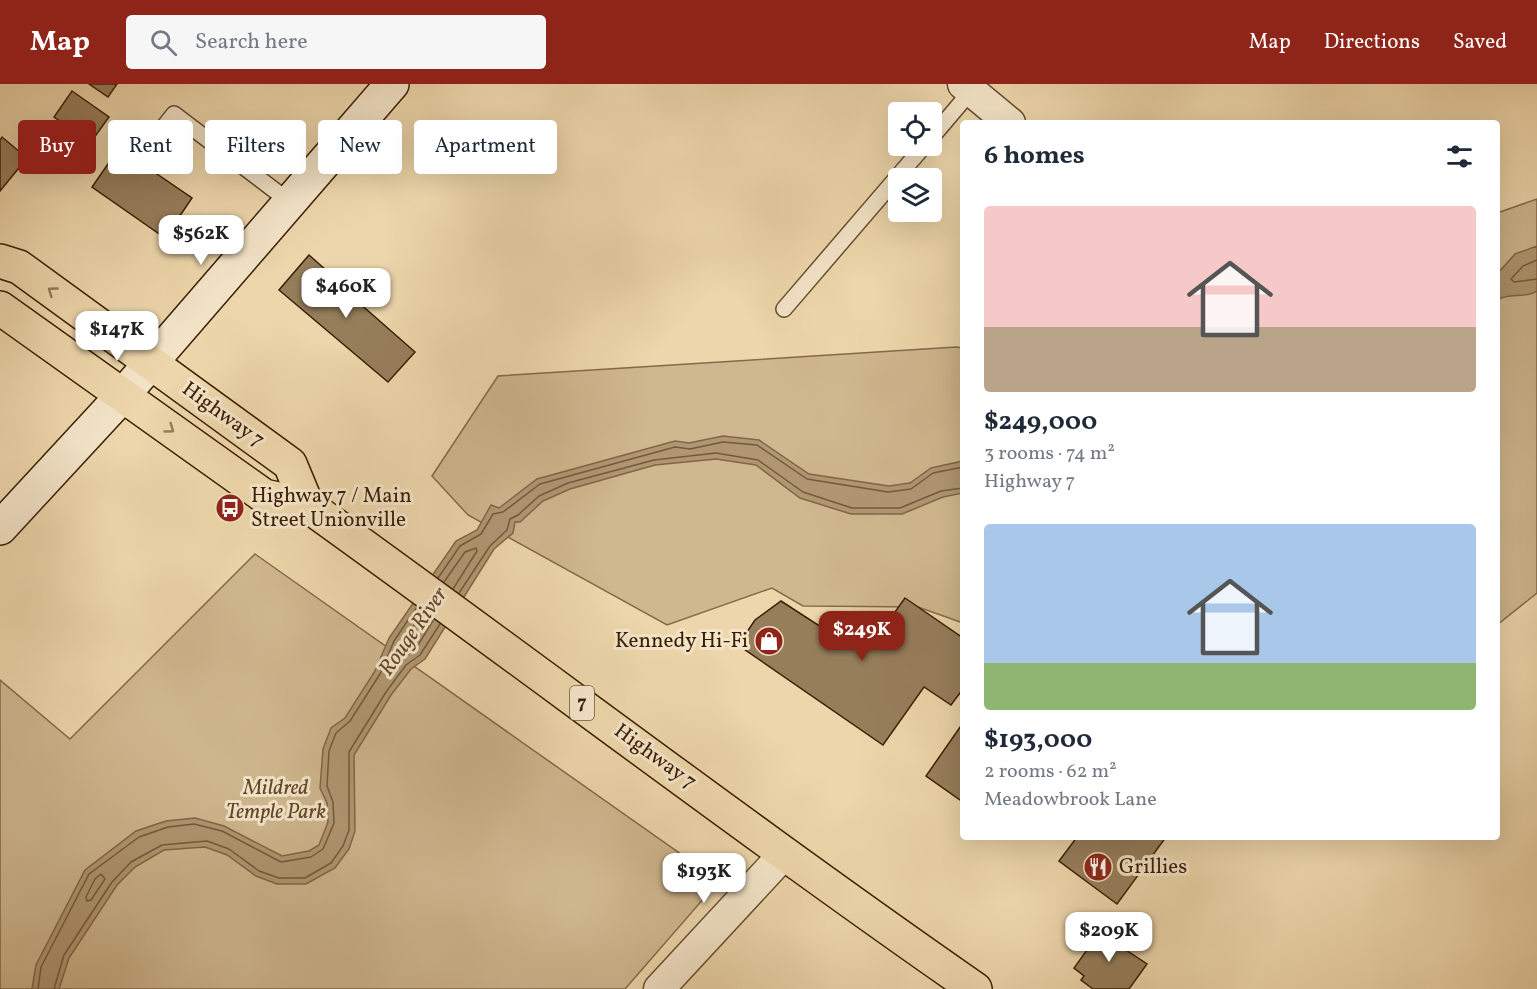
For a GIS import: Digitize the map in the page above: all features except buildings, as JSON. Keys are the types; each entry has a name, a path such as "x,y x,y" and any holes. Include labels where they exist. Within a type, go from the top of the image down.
{"main road":[{"path":"0,528 123,395 392,84"},
{"name":"Highway 7","path":"0,261 20,267 290,464 307,505"},
{"name":"Highway 7","path":"0,308 264,496 307,505 784,853 975,989"}],"street":[{"path":"967,88 1006,120"},
{"path":"659,989 784,853"}],"lane":[{"path":"942,123 967,88"},
{"path":"169,120 174,114 182,120"},
{"path":"193,128 290,202"},
{"path":"784,309 915,156"}],"green space":[{"path":"1537,199 1537,593 1500,623 1500,212"},
{"path":"960,348 960,622 918,607 803,606 772,588 667,625 468,515 432,476 498,376"},
{"name":"Mildred Temple Park","path":"255,554 719,881 625,989 0,989 0,680 70,739"}],"water":[{"path":"1537,246 1537,291 1527,295 1500,299 1500,271 1515,254"},
{"name":"Rouge River","path":"723,436 759,440 809,474 889,486 910,483 931,468 960,462 960,494 943,497 902,514 851,514 800,498 756,465 716,459 655,465 570,489 543,501 520,522 515,522 513,533 494,549 425,659 411,669 391,695 354,755 355,831 349,849 335,868 306,884 277,884 256,876 227,855 205,847 164,850 135,867 117,885 69,958 59,989 32,989 36,965 85,870 136,831 166,821 195,818 224,826 282,856 309,851 319,845 328,822 327,803 320,788 323,749 331,728 345,718 375,671 389,638 456,541 477,530 491,505 499,508 537,479 675,441 689,443"}],"place":[{"name":"Highway 7 / Main Street Unionville","path":"230,508"},
{"name":"Kennedy Hi-Fi","path":"769,641"},
{"name":"Grillies","path":"1098,867"}]}
